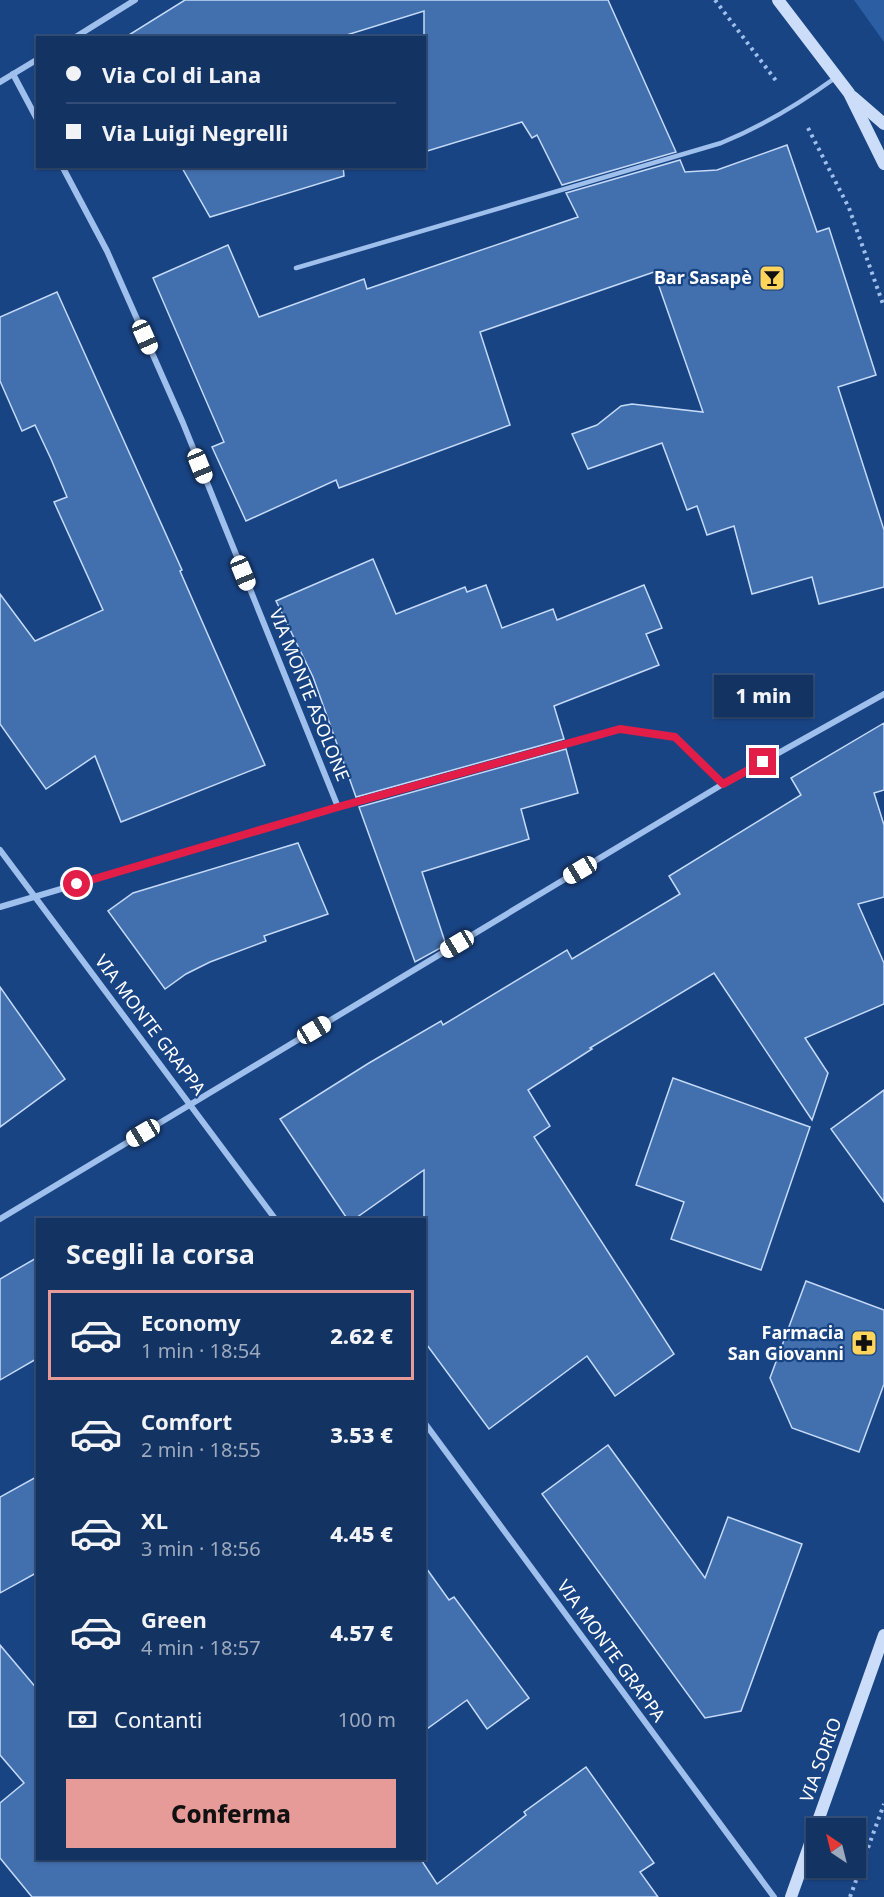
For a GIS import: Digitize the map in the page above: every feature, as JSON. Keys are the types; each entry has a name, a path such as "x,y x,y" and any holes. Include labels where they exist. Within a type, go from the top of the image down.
{"main road":[{"path":"778,0 849,93 884,164"},
{"path":"849,93 884,124"},
{"name":"VIA SORIO","path":"791,1897 884,1635"}],"street":[{"path":"77,36 135,0"},
{"path":"0,82 36,60"},
{"path":"13,74 36,117"},
{"name":"VIA MONTE ASOLONE","path":"63,168 107,251 178,412 338,807"},
{"path":"0,1219 723,784 884,694"},
{"path":"0,907 338,807 620,729 675,737 723,784"},
{"name":"VIA MONTE GRAPPA","path":"0,850 275,1218"},
{"name":"VIA MONTE GRAPPA","path":"426,1425 774,1897"}],"lane":[{"path":"296,268 721,143 758,128 837,77"}],"path":[{"path":"715,0 795,106 812,135 849,208 884,307"},
{"path":"850,1897 884,1804"}],"shaded area":[{"path":"854,0 884,0 884,42"}],"building":[{"path":"185,0 608,0 676,152 562,185 537,135 532,138 522,122 426,151 424,11 343,36 127,36"},
{"path":"787,145 817,232 829,228 876,375 838,387 884,530 884,587 819,604 812,577 752,594 734,526 707,535 697,506 687,510 662,443 588,469 572,434 597,425 621,406 632,404 703,412 654,272 480,332 510,425 339,488 336,480 246,521 212,447 224,442 153,278 228,245 259,317 364,279 367,289 578,217 566,193 680,160 685,172 717,170"},
{"path":"182,168 343,168 344,176 210,217"},
{"path":"57,292 182,570 180,571 265,765 121,822 95,756 46,789 0,724 0,594 35,641 103,610 54,502 67,497 51,459 35,425 22,431 0,381 0,317"},
{"path":"373,559 396,614 465,587 467,592 486,585 502,628 553,609 557,620 644,585 662,628 646,634 659,665 554,706 564,739 356,797 313,677 276,601"},
{"path":"884,723 884,790 874,793 884,825 884,897 858,904 884,963 884,1004 805,1038 828,1073 812,1120 714,973 590,1048 592,1049 528,1090 550,1126 534,1137 674,1354 615,1396 587,1356 489,1429 426,1344 424,1170 356,1218 347,1218 280,1119 369,1063 441,1021 443,1025 567,950 572,959 680,894 669,876 801,795 791,778"},
{"path":"566,749 578,793 521,809 529,839 422,872 446,945 415,962 359,807"},
{"path":"298,843 328,914 264,936 266,941 210,962 186,974 165,989 108,911 133,893"},
{"path":"0,987 65,1079 0,1127"},
{"path":"673,1078 810,1127 761,1270 671,1239 684,1202 636,1185"},
{"path":"884,1090 884,1202 831,1129"},
{"path":"36,1258 36,1359 0,1380 0,1279"},
{"path":"806,1281 884,1310 884,1384 859,1452 792,1428 770,1378"},
{"path":"608,1445 705,1578 728,1517 802,1544 741,1711 705,1718 542,1494"},
{"path":"36,1477 36,1573 0,1593 0,1497"},
{"path":"426,1568 449,1600 454,1597 529,1698 487,1729 467,1700 426,1730"},
{"path":"0,1645 36,1688 36,1860 421,1860 437,1884 526,1815 524,1812 586,1767 654,1863 640,1872 658,1897 32,1897 0,1858 0,1803 24,1783 0,1755"}],"place":[{"name":"Bar Sasapè","path":"772,278"},
{"name":"Farmacia San Giovanni","path":"864,1343"}],"route":[{"path":"77,884 338,807 620,729 675,737 723,784 763,762"}]}
